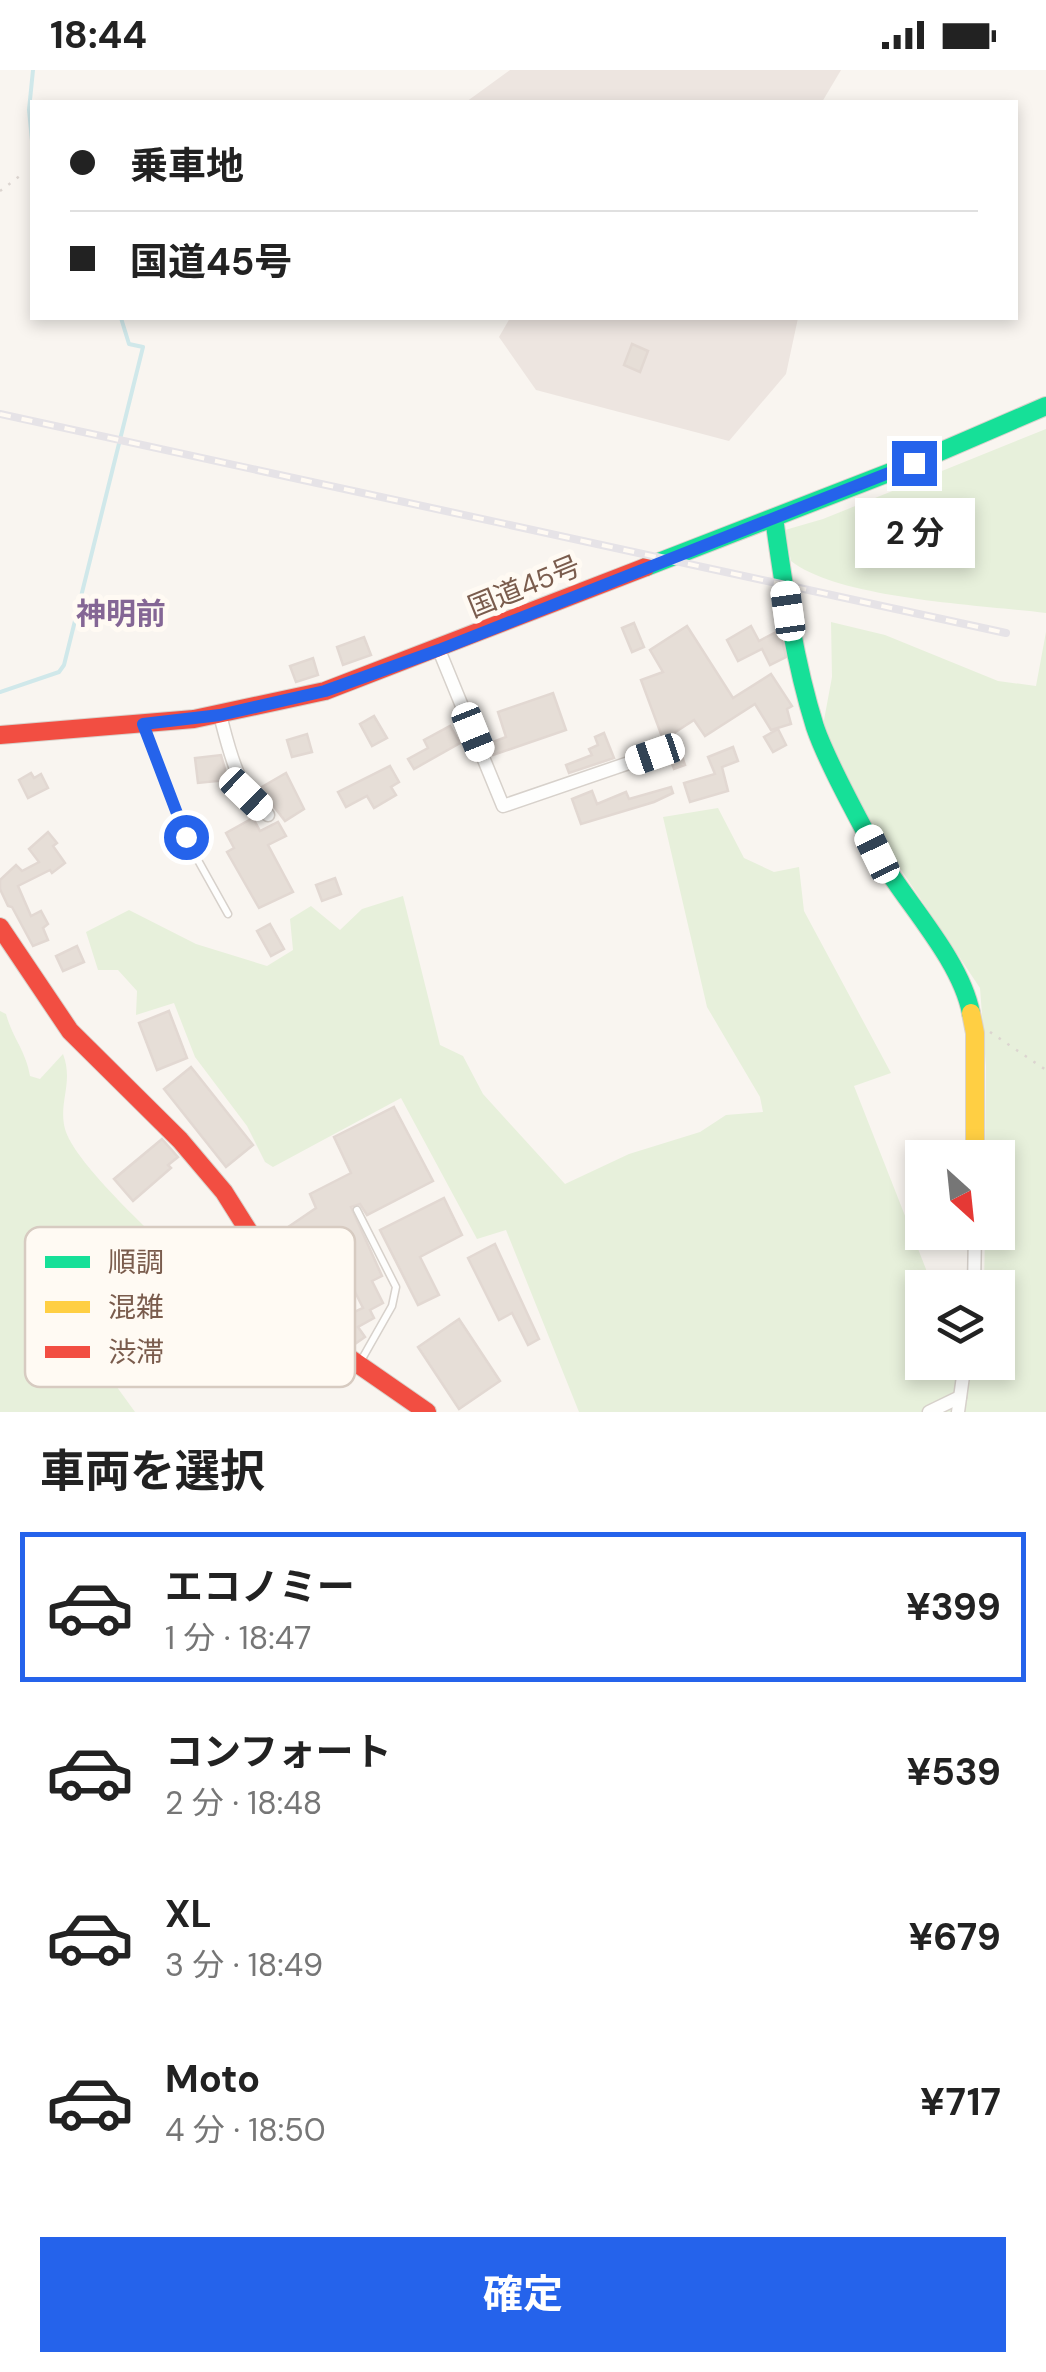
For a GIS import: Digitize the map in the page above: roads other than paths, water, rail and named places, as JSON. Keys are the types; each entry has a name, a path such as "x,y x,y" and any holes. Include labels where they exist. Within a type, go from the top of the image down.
{"main road":[{"name":"国道45号","path":"0,734 220,715 325,691 774,518 1046,406"},
{"path":"774,518 788,611 816,730 877,854 960,978 972,1020 975,1140"},
{"path":"0,928 70,1031 203,1166 246,1227"},
{"path":"355,1365 427,1412"}],"street":[{"path":"439,650 503,806 655,754"},
{"path":"220,715 232,764 246,794 268,815"},
{"path":"958,1412 962,1380"},
{"path":"930,1412 960,1397"}],"lane":[{"path":"143,724 186,837 228,914"},
{"path":"358,1210 396,1286 392,1306 358,1367"}],"waterway":[{"path":"30,100 33,70"},
{"path":"30,100 30,120"},
{"path":"0,692 59,672 64,665 143,347 129,344 122,320"}],"railway":[{"path":"0,414 1006,633"}],"district":[{"name":"神明前","path":"121,614"}]}
